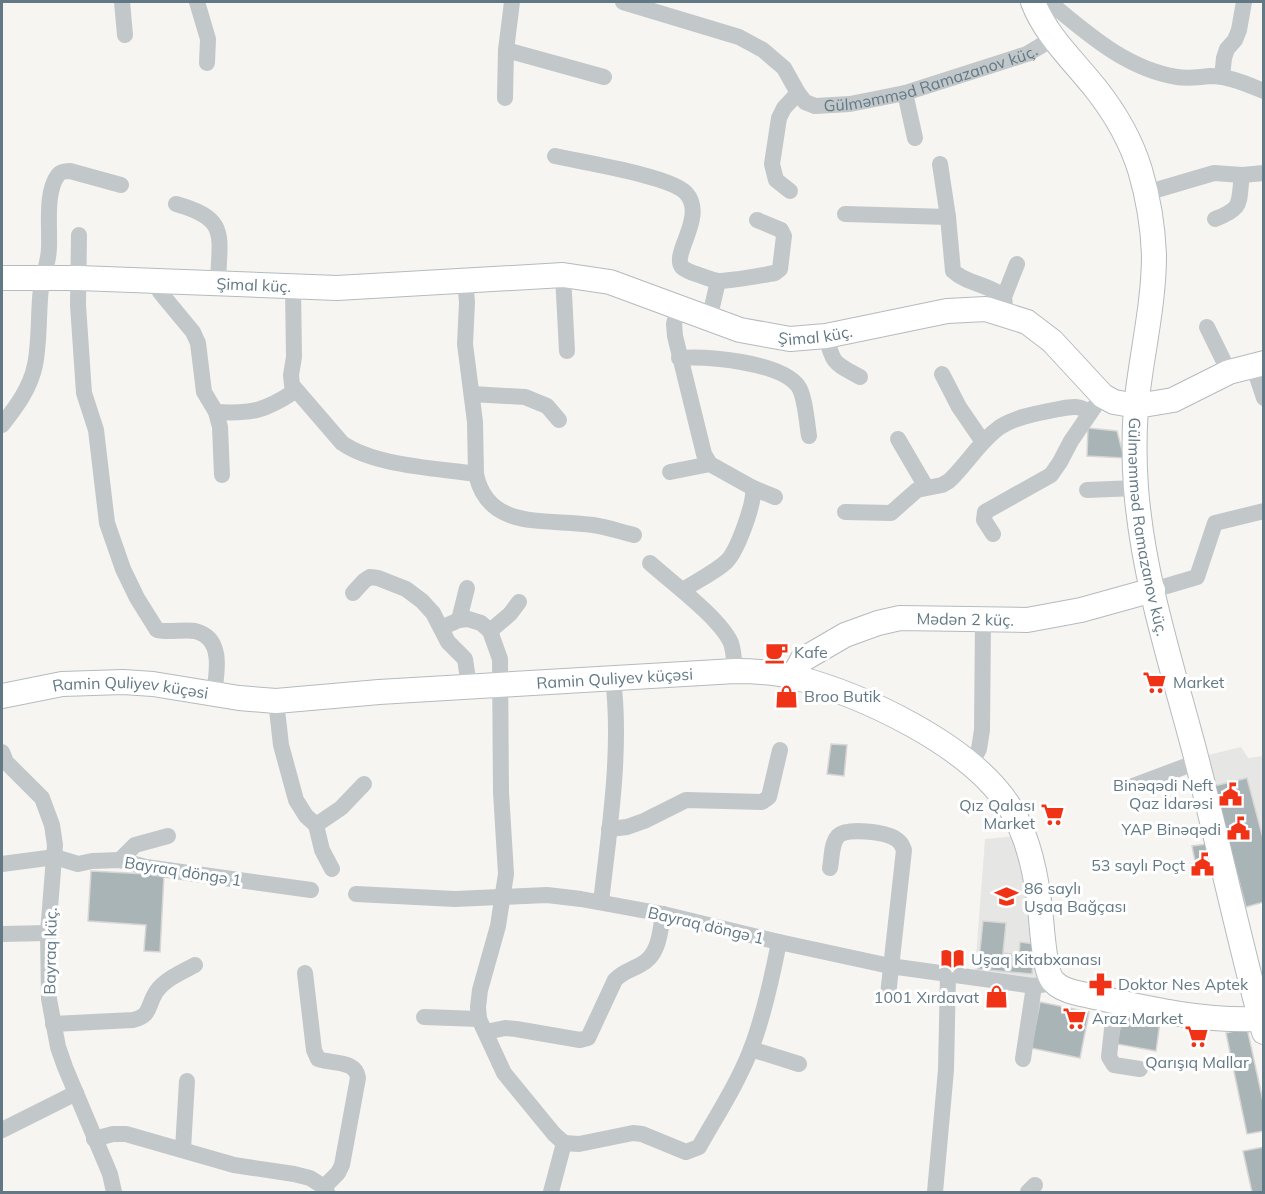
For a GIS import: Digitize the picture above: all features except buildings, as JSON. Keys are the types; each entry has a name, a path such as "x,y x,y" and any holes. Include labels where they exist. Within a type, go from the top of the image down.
{"street":[{"path":"122,2 125,35"},
{"path":"197,2 208,39 207,63"},
{"path":"505,99 506,50 512,2"},
{"name":"Gülməmməd Ramazanov küç.","path":"623,2 739,37 774,58 784,68 805,102 815,106 829,106 905,93 1027,54 1054,38"},
{"path":"1222,78 1224,58 1239,30 1244,2"},
{"path":"1045,5 1104,46 1136,63 1177,77 1222,78 1242,82 1263,91"},
{"name":"Gülməmməd Ramazanov küç.","path":"1045,5 1054,38 1097,89 1119,122 1136,158 1146,193 1152,228 1153,265 1151,300 1137,406 1134,460 1142,539 1262,1026"},
{"path":"506,50 604,77"},
{"path":"790,191 776,180 772,164 779,118 784,108 798,93"},
{"path":"905,93 915,138"},
{"path":"555,156 635,173 672,184 684,191 692,205 693,215 692,226 679,260 682,266 691,272 718,281 775,273 780,269 784,236 781,230 757,220"},
{"path":"940,164 953,271 959,276 998,291 1005,305"},
{"path":"2,425 20,402 35,366 43,278 50,248 50,201 58,175 64,171 70,171 121,185"},
{"path":"1146,193 1214,172 1242,175 1263,173"},
{"path":"1215,219 1233,212 1237,207 1242,175"},
{"path":"176,204 207,215 217,228 219,237 218,284"},
{"path":"845,213 948,217"},
{"path":"79,235 79,338 84,393 96,430 107,523 112,541 137,598 157,630 197,632 206,636 213,644 217,655 214,693"},
{"path":"1005,305 1017,264"},
{"path":"563,275 567,351"},
{"name":"Şimal küç.","path":"2,278 79,278 293,288 364,287 563,275 610,282 740,330 790,339 826,336 970,308 986,309 1005,305 1052,342 1096,405 1114,402 1137,406"},
{"path":"465,280 467,302 465,344 475,423 476,474 478,482 494,508 524,520 593,525 634,535"},
{"path":"710,320 718,281"},
{"path":"159,282 160,292 193,332 198,343 204,392 216,412 221,438 222,475"},
{"path":"293,288 292,385 342,443 352,450 383,460 476,474"},
{"path":"678,308 674,324 680,358 704,454 710,464 753,488 775,497"},
{"path":"1207,327 1228,372"},
{"path":"826,336 832,358 837,364 860,377"},
{"path":"680,358 698,357 733,361 778,373 790,379 801,391 809,436"},
{"path":"1137,406 1173,400 1228,372 1258,364 1263,398"},
{"path":"942,374 959,407 983,442"},
{"path":"216,412 239,414 259,411 296,391"},
{"path":"472,394 525,397 547,406 559,420"},
{"path":"845,512 891,513 912,494 926,487 942,485 949,481 983,442 1002,425 1033,414 1068,407 1079,407 1086,410 1096,405"},
{"path":"993,534 984,520 985,512 1052,475 1096,405"},
{"path":"898,439 926,487"},
{"path":"670,472 710,464"},
{"path":"683,590 727,562 752,505 753,488"},
{"path":"1087,490 1136,488"},
{"path":"1153,590 1197,577 1215,523 1263,511"},
{"path":"650,563 683,590 724,632 730,641 734,655 735,671"},
{"path":"353,593 370,577 389,581 406,589 433,613 448,642 465,659 469,686"},
{"path":"459,620 467,588"},
{"name":"Mədən 2 küç.","path":"793,677 802,660 845,635 878,623 900,618 1027,620 1081,610 1153,590"},
{"path":"490,631 510,614 519,602"},
{"path":"441,628 459,620 468,619 481,623 490,631 500,659 501,771 506,874 496,937 480,990 478,1007 483,1026 504,1073 554,1134 564,1143 579,1144 633,1133 642,1134 686,1152 699,1147 741,1072 751,1049 771,980 779,942"},
{"path":"971,765 979,749 982,730 983,621"},
{"name":"Ramin Quliyev küçəsi","path":"2,696 62,684 92,682 153,684 276,701 469,686 735,671 793,677 884,710 930,735 971,765 1009,806 1031,856 1039,898 1047,966 1043,984"},
{"path":"601,902 617,723 613,679"},
{"path":"276,701 281,745 296,800 306,816 316,825 322,850 332,869"},
{"path":"609,829 627,827 644,821 686,800 762,802 769,797 780,750"},
{"name":"Bayraq küç.","path":"2,752 6,762 42,798 52,825 55,857 47,974 53,1024 61,1057 110,1174 114,1192"},
{"path":"1132,786 1197,762"},
{"path":"316,825 341,808 364,784"},
{"path":"830,868 833,844 838,836 846,831 882,833 894,837 901,843 904,850 888,995"},
{"path":"120,860 135,845 168,836"},
{"name":"Bayraq döngə 1","path":"2,864 55,857 78,864 120,860 146,867 311,890"},
{"name":"Bayraq döngə 1","path":"356,894 455,899 547,895 601,902 890,966 1043,984"},
{"path":"424,1017 580,1040 588,1038 615,980 621,974 643,964 652,956 658,943 663,915"},
{"path":"2,934 48,933"},
{"path":"53,1024 133,1020 142,1017 150,1008 156,993 172,978 195,965"},
{"path":"94,1139 113,1134 126,1134 234,1165 310,1178 326,1190 342,1165 358,1078 357,1071 351,1066 318,1059 314,1050 305,973"},
{"path":"935,1192 946,1070 948,974"},
{"path":"1023,1059 1043,984 1183,1015 1262,1026"},
{"path":"1115,1001 1108,1057 1114,1065 1140,1069"},
{"path":"751,1049 799,1064"},
{"path":"183,1149 187,1082"},
{"path":"2,1130 76,1093"},
{"path":"551,1192 564,1143"}],"shaded area":[{"path":"1241,747 1248,758 1263,756 1263,842 1247,778 1214,786 1208,755"},
{"name":"86 saylı Uşaq Bağçası","path":"1015,836 1028,881 1038,962 1036,978 975,970 985,839"}],"place":[{"name":"Kafe","path":"776,652"},
{"name":"Market","path":"1155,682"},
{"name":"Broo Butik","path":"786,696"},
{"name":"Binəqədi Neft Qaz İdarəsi","path":"1231,794"},
{"name":"Qız Qalası Market","path":"1053,814"},
{"name":"YAP Binəqədi","path":"1239,829"},
{"name":"53 saylı Poçt","path":"1203,865"},
{"name":"86 saylı Uşaq Bağçası","path":"1006,897"},
{"name":"Uşaq Kitabxanası","path":"953,959"},
{"name":"Doktor Nes Aptek","path":"1100,984"},
{"name":"1001 Xırdavat","path":"997,997"},
{"name":"Araz Market","path":"1074,1018"},
{"name":"Qarışıq Mallar","path":"1197,1037"}]}
